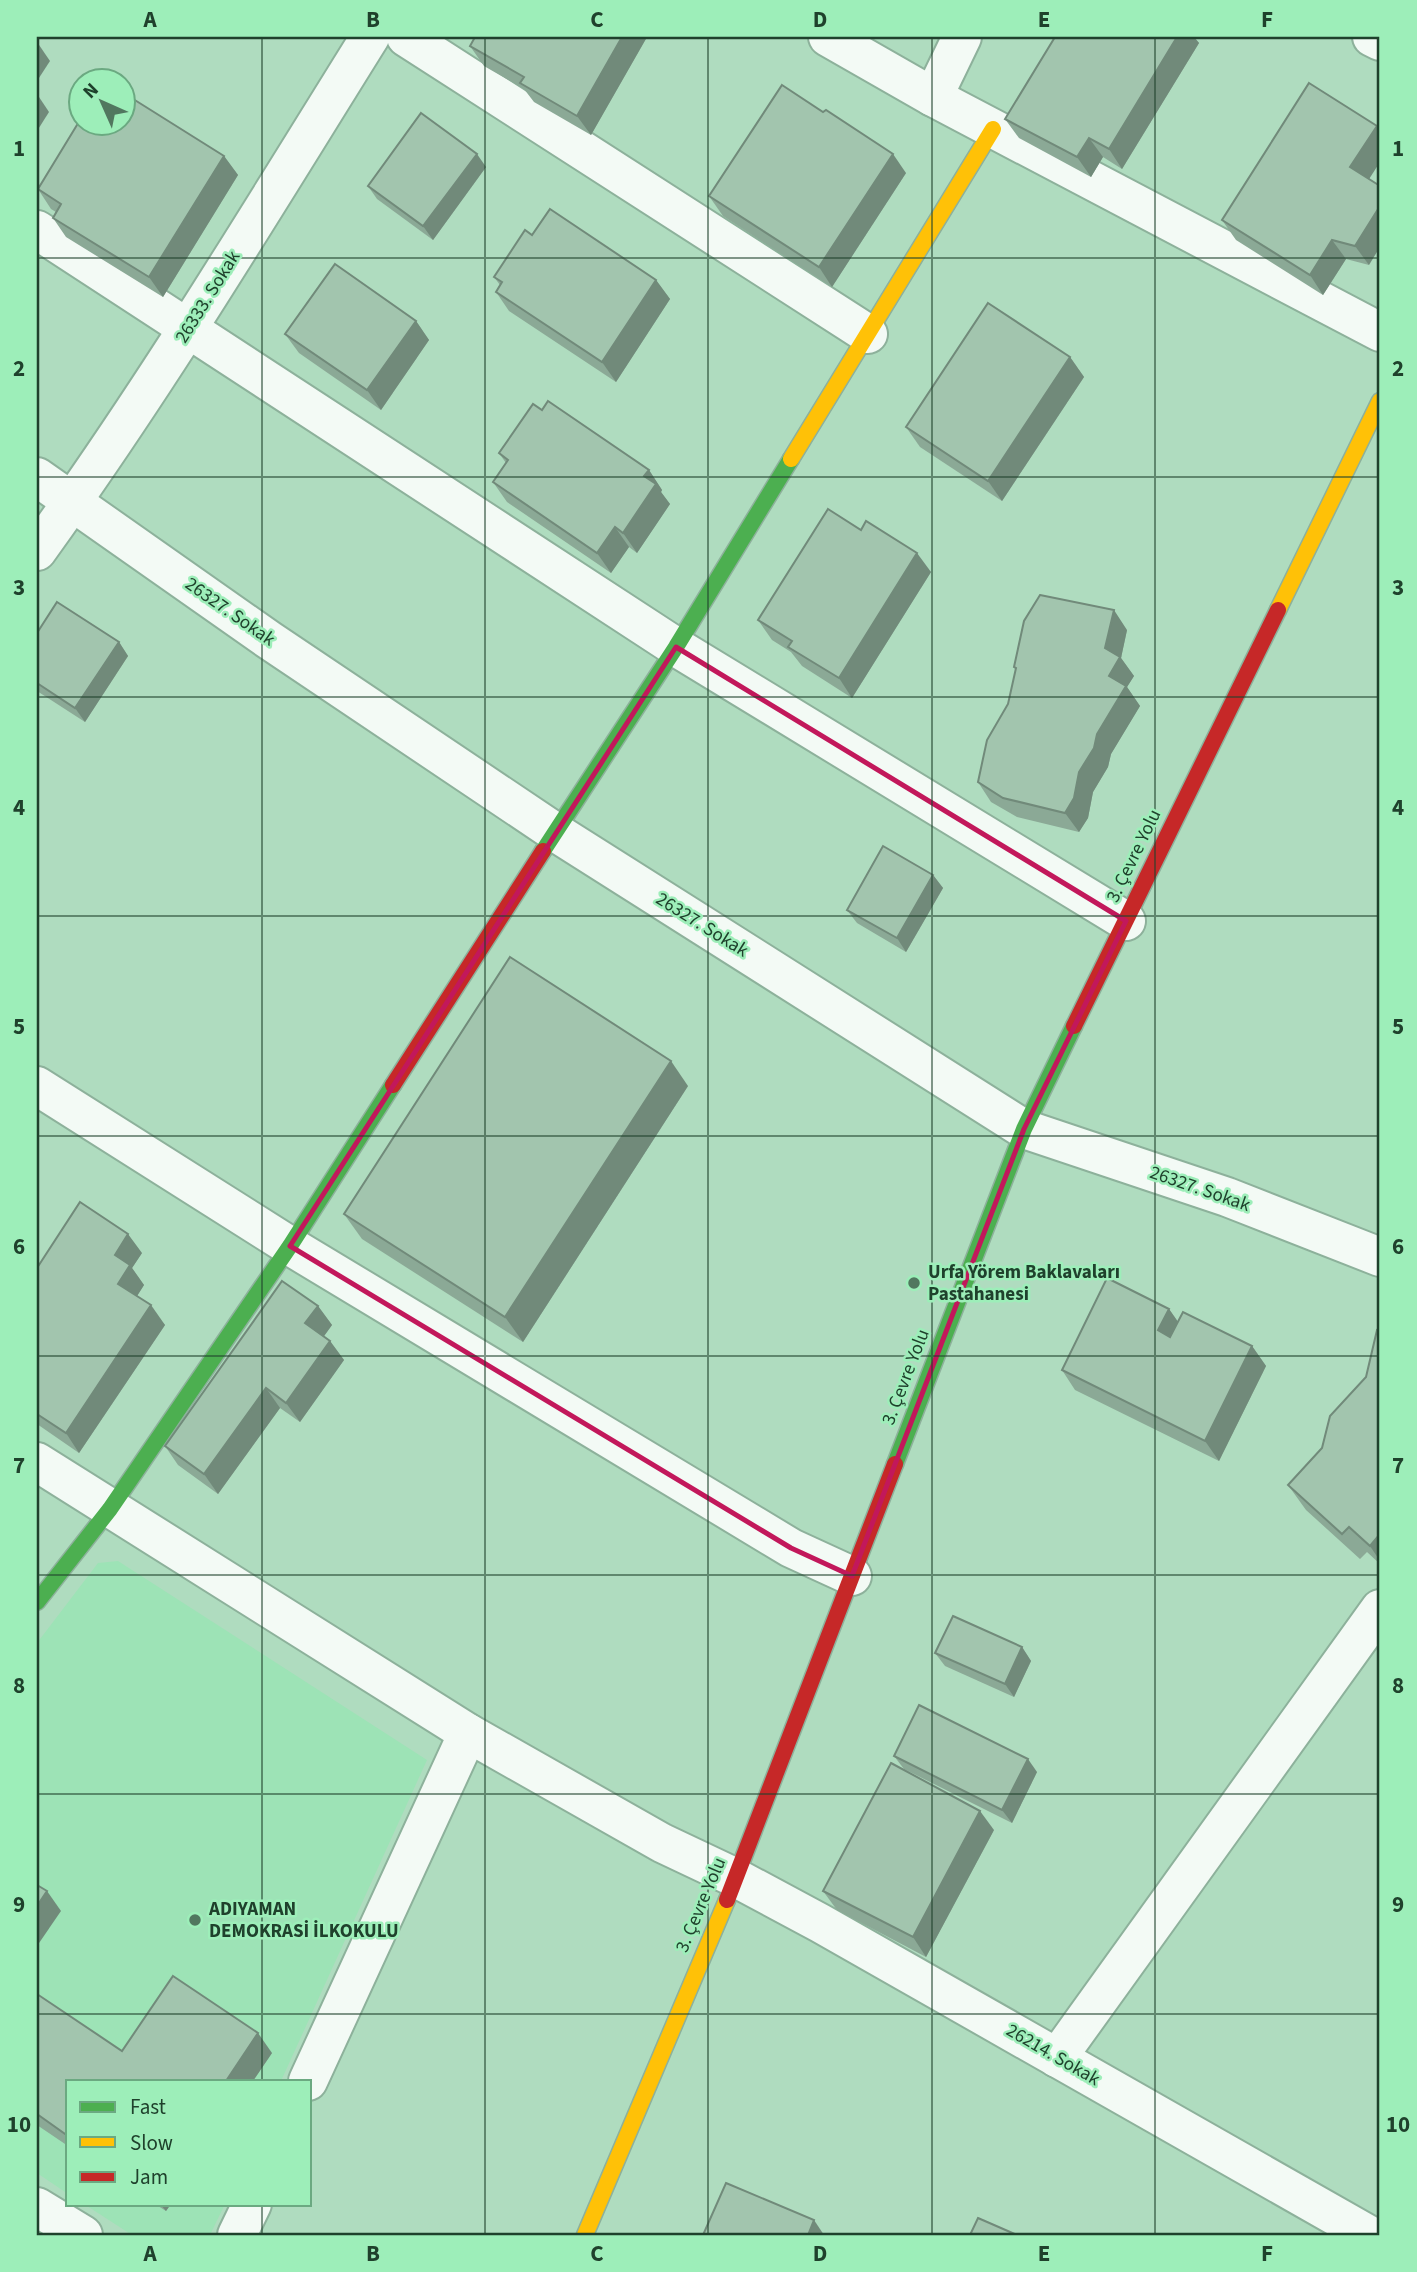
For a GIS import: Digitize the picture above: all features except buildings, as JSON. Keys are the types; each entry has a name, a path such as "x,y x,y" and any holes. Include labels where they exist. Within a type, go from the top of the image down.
{"main road":[{"path":"37,1602 110,1509 290,1246 676,647 993,129"},
{"name":"3. Çevre Yolu","path":"585,2235 736,1878 1024,1129 1380,401"}],"street":[{"name":"26333. Sokak","path":"37,551 188,329 370,37"},
{"path":"406,37 868,334"},
{"path":"828,37 933,97 1380,332"},
{"path":"933,97 962,37"},
{"path":"1372,37 1380,41"},
{"path":"37,230 676,647 1126,921"},
{"name":"26327. Sokak","path":"37,477 269,640 555,832 1024,1129 1227,1197 1380,1257"},
{"path":"37,1086 290,1246 791,1548 852,1576"},
{"name":"26214. Sokak","path":"37,1462 468,1733 662,1843 736,1878 832,1929 1369,2235"},
{"path":"1057,2058 1380,1609"},
{"path":"308,2080 468,1733"},
{"path":"237,2235 251,2206"},
{"path":"37,2207 83,2235"}],"highlighted area":[{"path":"676,647 1126,921 1024,1129 852,1576 791,1548 290,1246"}],"shaded area":[{"name":"ADIYAMAN DEMOKRASİ İLKOKULU","path":"118,1561 427,1760 281,2080 66,2080 66,2193 37,2173 37,1643 98,1563"},
{"path":"87,2206 224,2206 210,2235 132,2235"}],"traffic: fast":[{"path":"543,851 676,647 791,459"},
{"path":"895,1464 1024,1129 1074,1026"},
{"path":"37,1602 110,1509 290,1246 393,1085"}],"traffic: slow":[{"path":"791,459 993,129"},
{"path":"1278,610 1380,401"},
{"path":"585,2235 727,1900"}],"traffic: jam":[{"path":"1074,1026 1278,610"},
{"path":"393,1085 543,851"},
{"path":"727,1900 895,1464"}],"place":[{"name":"Urfa Yörem Baklavaları Pastahanesi","path":"914,1283"},
{"name":"ADIYAMAN DEMOKRASİ İLKOKULU","path":"195,1920"}]}
